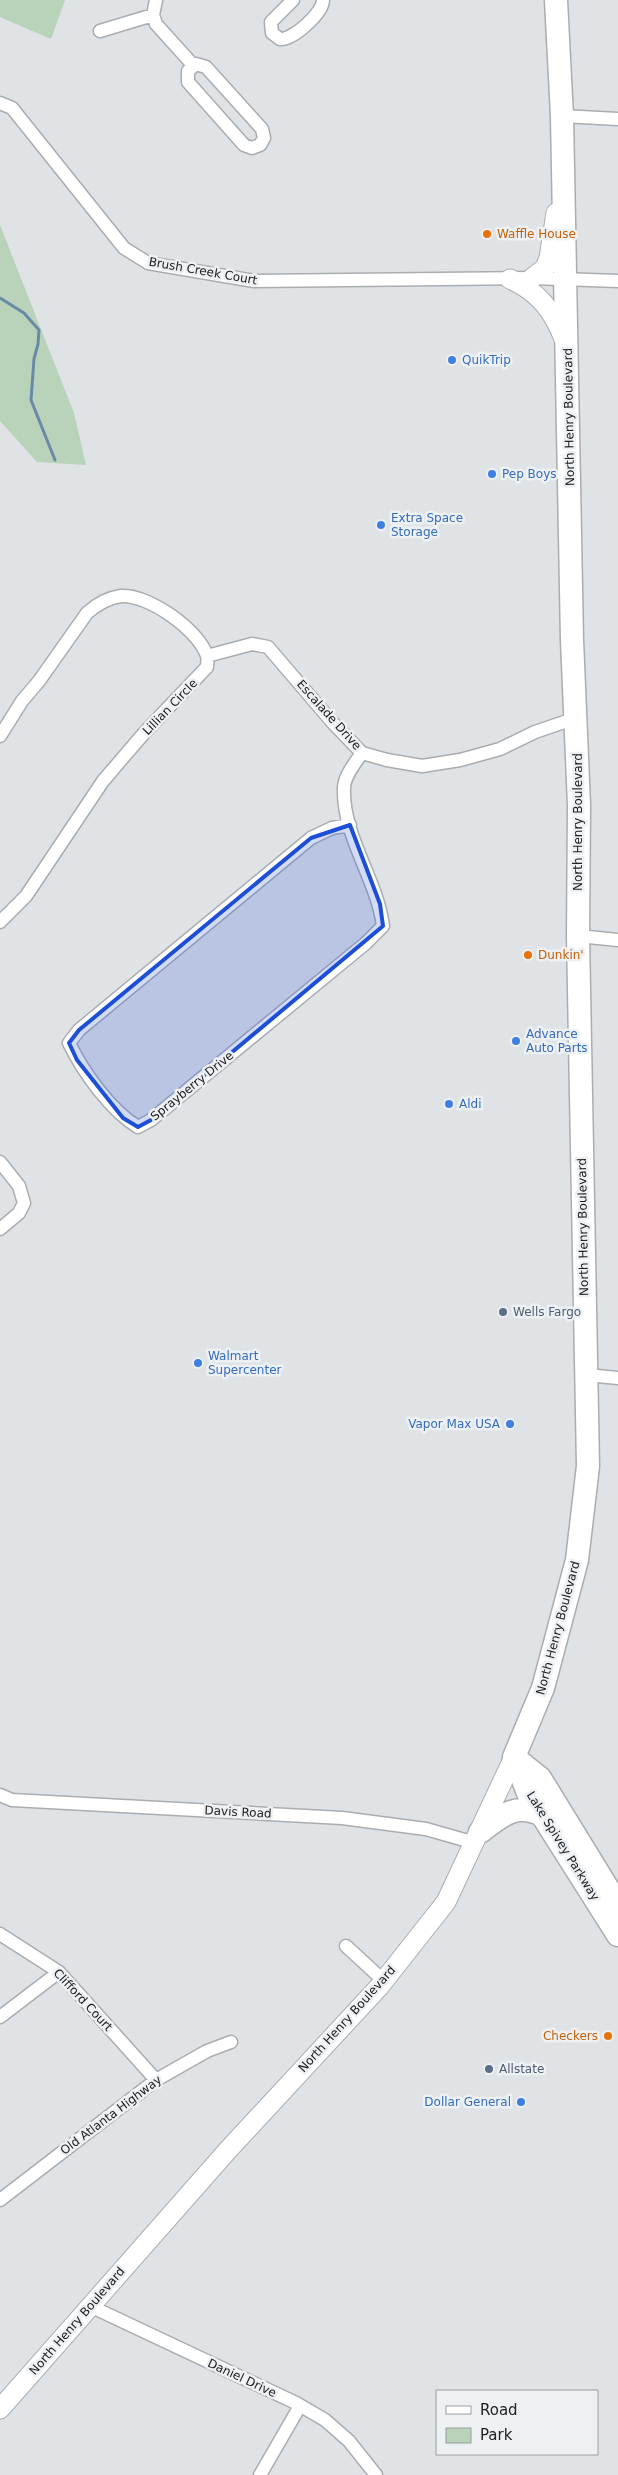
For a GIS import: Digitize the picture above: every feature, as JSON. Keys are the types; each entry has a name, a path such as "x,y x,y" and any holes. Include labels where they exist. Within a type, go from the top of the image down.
{"highway":[{"name":"North Henry Boulevard","path":"514,1757 543,1688 576,1560 588,1466 578,936 579,805 572,640 568,347 562,116 556,0"},
{"name":"Lake Spivey Parkway","path":"514,1757 528,1793 618,1935"},
{"name":"Lake Spivey Parkway","path":"514,1757 540,1778 618,1905"},
{"path":"477,1838 514,1810 523,1809 542,1815"}],"main road":[{"path":"532,278 545,268 549,258 553,241 562,154"},
{"path":"510,279 524,285 546,304 556,320 568,347"},
{"name":"North Henry Boulevard","path":"0,2409 228,2150 384,1981 446,1902 514,1757"}],"street":[{"path":"156,0 153,15 157,26 193,65"},
{"path":"293,0 271,22 272,33 279,39 292,36 320,11 323,0"},
{"path":"100,31 153,15"},
{"path":"199,64 206,67 242,106 263,131 264,139 261,144 254,148 246,146 188,82 187,72 193,65 199,64"},
{"name":"Brush Creek Court","path":"0,103 12,108 124,248 148,263 254,282 532,278 618,281"},
{"path":"224,122 242,106"},
{"path":"562,116 618,119"},
{"path":"0,736 22,701 87,613 96,604 111,598 123,596 154,603 194,637 207,656"},
{"name":"Escalade Drive","path":"207,656 252,644 268,647 332,723 362,753 387,760 422,766 460,760 500,749 536,732 576,718"},
{"name":"Lillian Circle","path":"0,922 26,896 86,804 108,775 145,732 207,667 207,656"},
{"name":"Sprayberry Drive","path":"350,825 332,828 311,838 79,1030 69,1043 77,1060 123,1118 138,1127 151,1120 366,943 382,926 380,904 350,825 344,786 351,769 362,753"},
{"path":"578,936 618,940"},
{"path":"0,1162 20,1186 24,1204 19,1213 0,1229"},
{"path":"587,1375 618,1378"},
{"name":"Davis Road","path":"0,1795 12,1800 342,1818 477,1838"},
{"name":"Clifford Court","path":"0,1934 59,1972 156,2080"},
{"path":"346,1946 384,1981"},
{"path":"0,2017 59,1972"},
{"name":"Old Atlanta Highway","path":"0,2200 156,2080 207,2051 230,2042"},
{"name":"Daniel Drive","path":"90,2306 300,2406 325,2420 348,2441 376,2475"},
{"path":"260,2475 300,2406"}],"highlighted area":[{"path":"350,825 380,904 383,926 151,1120 138,1127 123,1118 77,1060 69,1043 79,1030 311,838"}],"green space":[{"path":"0,0 65,0 51,39 0,17"},
{"path":"0,225 74,413 86,465 37,462 0,421"}],"waterway":[{"path":"0,298 24,313 39,330 34,359 31,400 55,460"}],"place":[{"name":"Waffle House","path":"487,234"},
{"name":"QuikTrip","path":"452,360"},
{"name":"Pep Boys","path":"492,474"},
{"name":"Extra Space Storage","path":"381,525"},
{"name":"Dunkin'","path":"528,955"},
{"name":"Advance Auto Parts","path":"516,1041"},
{"name":"Aldi","path":"449,1104"},
{"name":"Wells Fargo","path":"503,1312"},
{"name":"Walmart Supercenter","path":"198,1363"},
{"name":"Vapor Max USA","path":"510,1424"},
{"name":"Checkers","path":"608,2036"},
{"name":"Allstate","path":"489,2069"},
{"name":"Dollar General","path":"521,2102"}]}
